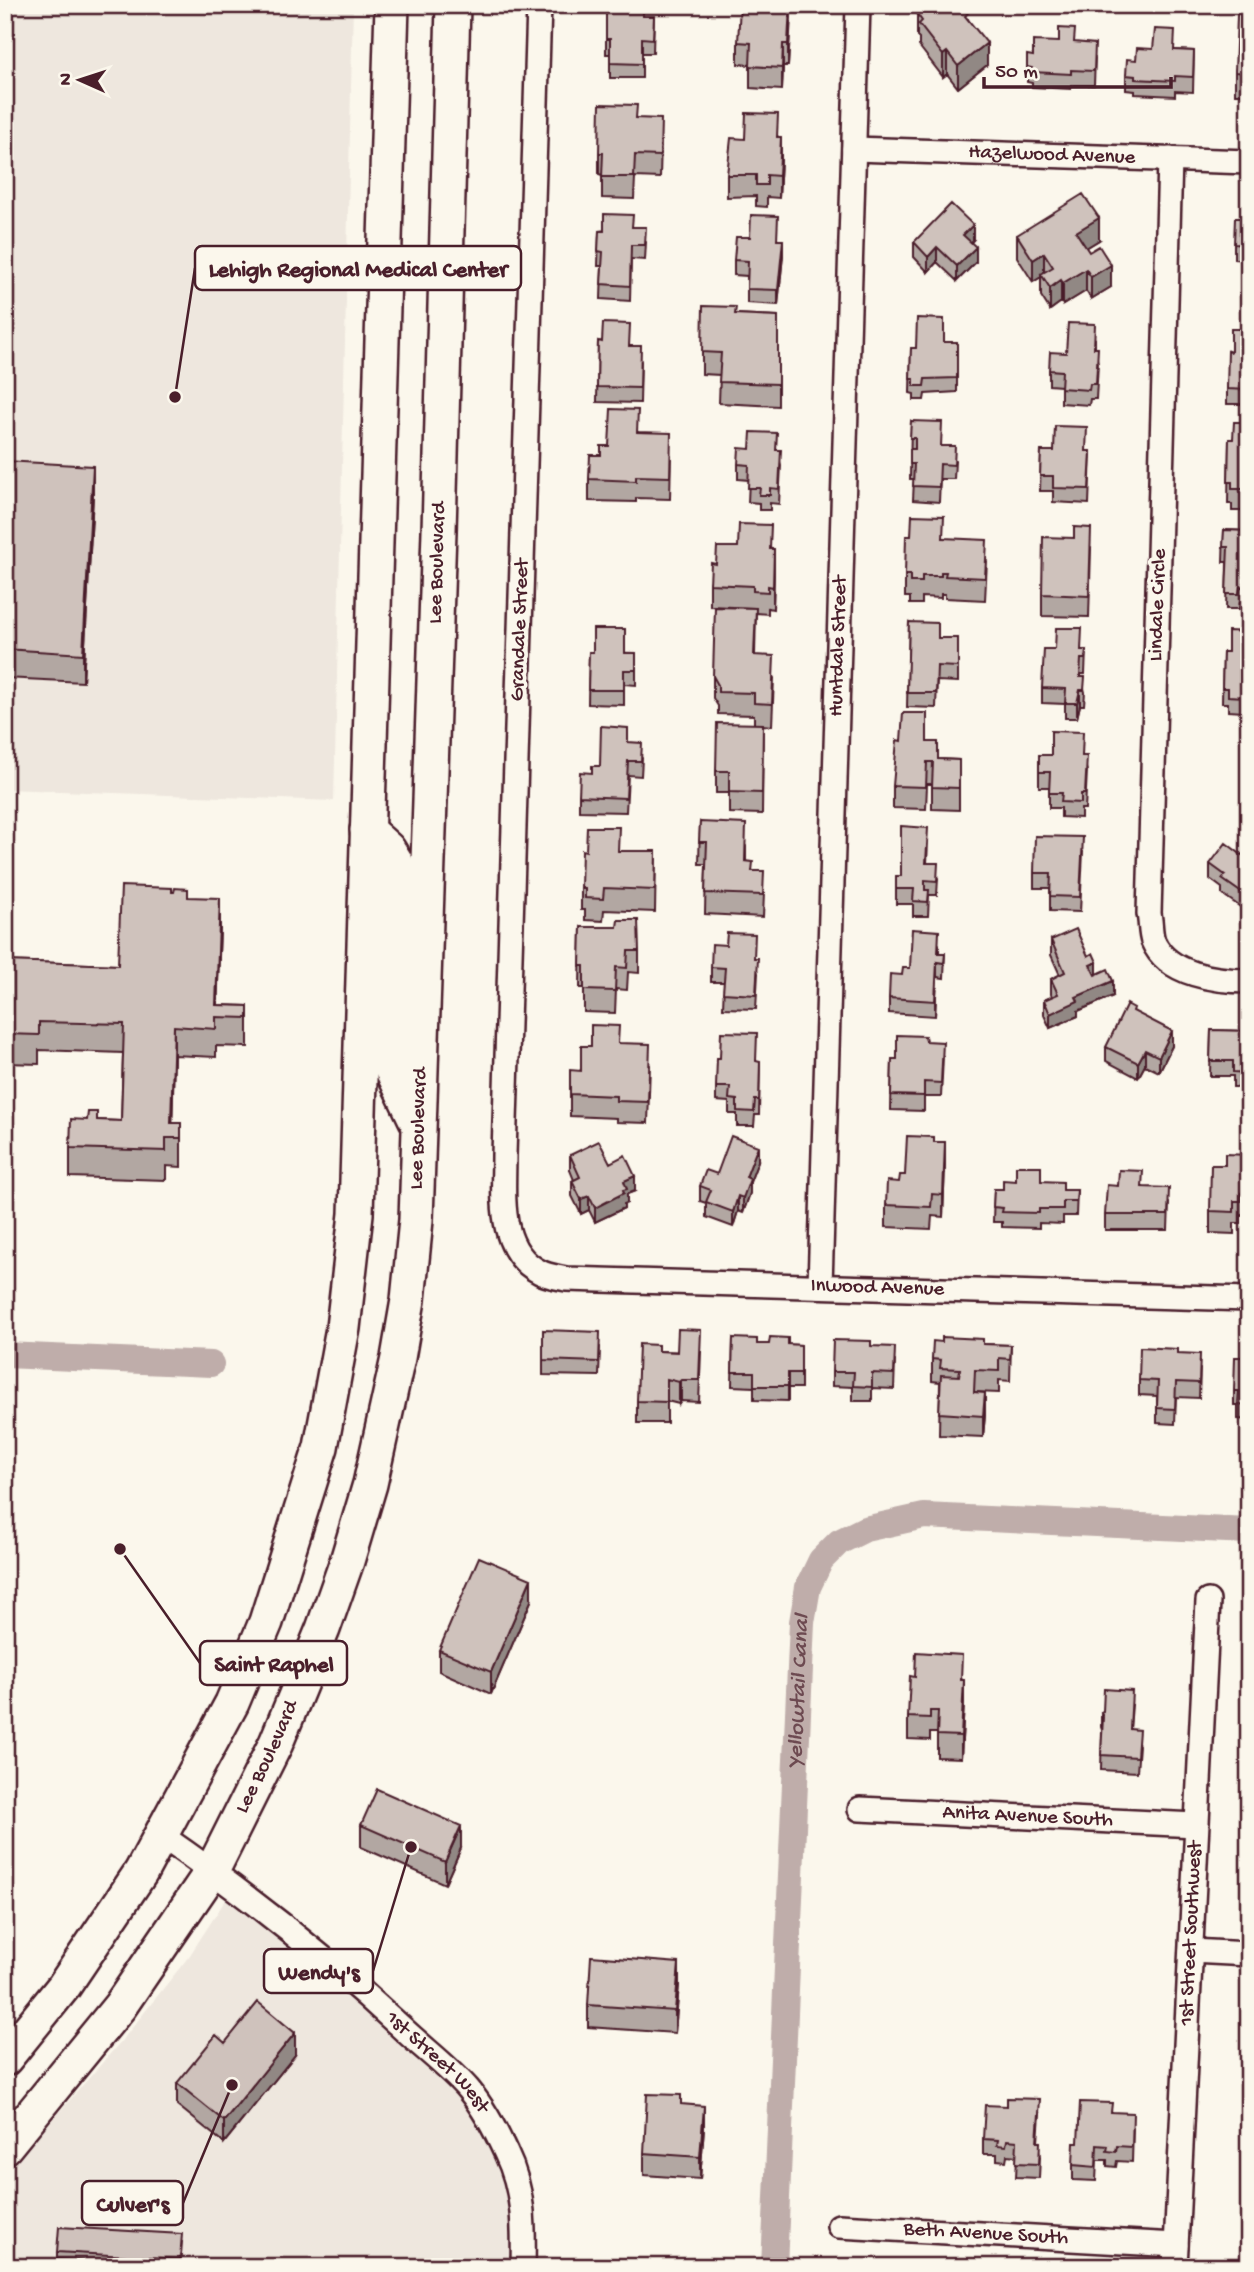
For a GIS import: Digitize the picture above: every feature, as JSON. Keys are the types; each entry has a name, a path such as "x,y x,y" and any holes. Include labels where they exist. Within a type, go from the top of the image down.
{"main road":[{"path":"5,2059 64,1986 141,1872 232,1703 266,1622 321,1447 343,1328 355,1214 392,5"},
{"name":"Lee Boulevard","path":"5,2147 120,2006 212,1871 276,1743 323,1629 347,1561 386,1421 408,1300 416,1220 453,5"},
{"path":"366,830 388,849 396,862 391,1068 419,1125"}],"street":[{"name":"Grandale Street","path":"515,1252 504,1218 504,1155 539,5"},
{"name":"Huntdale Street","path":"820,1286 858,5"},
{"name":"Hazelwood Avenue","path":"854,149 1249,162"},
{"name":"Lindale Circle","path":"1170,159 1149,914 1153,942 1172,964 1199,976 1249,981"},
{"name":"Inwood Avenue","path":"515,1252 540,1272 566,1279 1249,1299"},
{"name":"1st Street Southwest","path":"1176,2256 1208,1601"},
{"name":"Anita Avenue South","path":"860,1810 1196,1825"},
{"name":"1st Street West","path":"162,1836 212,1871 316,1952 468,2090 490,2121 507,2154 519,2187 524,2216 523,2267"},
{"path":"1191,1951 1249,1954"},
{"name":"Beth Avenue South","path":"839,2226 1176,2256"}],"shaded area":[{"path":"5,5 353,5 334,801 5,789"},
{"path":"237,1882 477,2113 521,2194 526,2267 5,2267 5,2174 124,2038 190,1955"}],"building":[{"path":"606,5 643,5 643,16 654,16 653,39 642,38 642,64 610,63 610,39 606,39"},
{"path":"740,5 790,5 788,44 783,44 782,68 750,66 751,43 738,42"},
{"path":"927,5 962,5 968,13 965,16 987,43 958,66 947,52 943,55 919,24 922,21 917,14"},
{"path":"1249,5 1249,73 1235,72 1237,15"},
{"path":"1059,28 1075,29 1074,42 1095,44 1094,71 1071,70 1071,74 1032,72 1032,68 1027,67 1027,55 1033,56 1033,41 1059,42"},
{"path":"1155,29 1175,30 1174,50 1194,51 1193,77 1175,76 1175,81 1135,79 1135,76 1126,75 1127,59 1136,60 1137,48 1153,49"},
{"path":"600,104 637,105 636,118 661,119 660,156 635,155 634,177 602,177 603,153 599,153"},
{"path":"746,113 778,114 777,137 781,137 779,176 767,175 767,185 756,185 756,175 727,175 731,138 745,139"},
{"path":"1083,194 1099,218 1076,232 1089,252 1099,246 1111,265 1091,277 1086,269 1050,288 1041,274 1053,267 1044,253 1033,260 1017,235"},
{"path":"951,204 973,225 963,235 976,247 957,266 937,247 928,257 914,242"},
{"path":"604,214 633,215 632,227 646,227 645,245 631,245 630,286 601,284 603,252 598,251 599,231 604,231"},
{"path":"751,215 778,216 777,240 783,240 778,290 747,289 748,261 734,260 736,237 750,237"},
{"path":"1235,218 1249,218 1249,245 1234,244"},
{"path":"703,306 736,307 735,314 778,316 778,384 719,382 721,353 702,352"},
{"path":"917,318 944,319 944,342 957,342 957,378 925,379 924,386 914,386 914,379 910,379 911,348 916,348"},
{"path":"603,323 630,324 629,346 641,346 640,388 597,387 598,341 602,342"},
{"path":"1068,323 1095,324 1094,348 1098,348 1096,384 1090,384 1089,390 1061,388 1062,371 1049,370 1050,352 1066,353"},
{"path":"1231,329 1249,329 1249,390 1227,389"},
{"path":"611,409 638,410 637,432 671,433 670,477 636,476 636,481 589,479 590,455 601,455 601,446 609,446"},
{"path":"911,421 942,422 941,446 955,446 954,465 940,464 939,487 913,486 914,464 910,464 910,449 915,449 915,438 910,438"},
{"path":"1234,422 1249,422 1249,483 1246,482 1245,489 1232,489 1232,482 1228,482 1229,439 1233,439"},
{"path":"1055,426 1087,427 1086,451 1091,451 1089,489 1053,488 1053,476 1040,476 1041,451 1054,451"},
{"path":"751,432 777,433 776,450 781,450 779,489 770,488 770,495 759,495 760,488 748,488 749,465 738,464 739,448 750,449"},
{"path":"5,461 93,466 83,654 5,649"},
{"path":"912,515 944,516 943,538 987,540 985,578 945,576 946,572 941,572 941,576 922,576 922,582 910,582 910,575 905,575 906,536 911,536"},
{"path":"739,524 771,525 770,549 774,549 773,587 768,586 768,592 753,591 753,586 710,584 711,563 716,564 717,547 738,547"},
{"path":"1074,527 1091,528 1089,596 1042,594 1043,537 1074,538"},
{"path":"1224,530 1249,531 1249,588 1240,587 1239,594 1226,594 1228,547 1223,547"},
{"path":"715,607 756,608 754,655 774,656 772,704 754,703 754,693 718,692 713,676"},
{"path":"909,622 938,623 938,638 958,638 958,667 937,666 936,693 907,693"},
{"path":"1056,628 1082,628 1081,650 1086,650 1085,659 1081,659 1080,677 1085,677 1084,690 1080,690 1077,703 1065,703 1066,689 1042,688 1044,649 1055,649"},
{"path":"593,629 625,629 625,653 636,653 636,670 624,670 624,690 588,690 589,652 593,652"},
{"path":"1228,631 1249,632 1249,689 1244,689 1244,697 1228,696 1228,688 1222,688 1223,652 1228,652"},
{"path":"903,713 927,713 927,742 938,742 938,759 959,760 959,788 932,787 933,762 927,762 926,787 893,786 897,740 901,741"},
{"path":"717,723 763,724 762,793 729,792 729,771 716,771"},
{"path":"601,726 628,728 628,742 642,743 641,761 628,761 626,798 579,796 580,772 592,773 592,766 600,766"},
{"path":"1051,731 1083,732 1082,756 1087,756 1085,794 1081,794 1081,803 1061,802 1062,793 1049,793 1050,772 1039,772 1039,755 1051,755"},
{"path":"700,822 746,824 745,861 753,862 752,871 764,871 763,895 705,893 707,842 699,842"},
{"path":"901,826 928,828 926,863 938,863 937,881 925,880 925,890 929,890 928,902 913,901 914,889 896,889 896,876 901,876"},
{"path":"587,827 619,827 618,851 656,851 655,890 604,888 603,899 585,898 585,888 581,888 582,850 586,851"},
{"path":"1035,836 1083,837 1080,897 1050,896 1051,873 1034,873"},
{"path":"1226,843 1242,855 1249,846 1249,898 1222,879 1225,875 1210,864"},
{"path":"121,886 172,888 172,892 175,888 188,889 188,897 220,898 216,1005 248,1006 248,1018 216,1017 216,1029 174,1026 171,1123 181,1123 181,1138 166,1138 166,1151 70,1148 71,1119 87,1120 88,1112 97,1112 97,1120 121,1121 124,1024 39,1022 39,1035 5,1034 5,961 118,965"},
{"path":"618,920 638,920 639,951 628,951 627,968 616,967 615,991 584,990 584,966 580,966 581,927 617,927"},
{"path":"912,929 939,931 938,953 945,953 944,963 937,962 935,1001 889,998 890,974 902,975 903,968 910,968"},
{"path":"1076,929 1088,956 1093,953 1097,962 1090,965 1095,975 1108,969 1113,981 1076,997 1078,1001 1050,1014 1044,1000 1058,994 1051,979 1065,972 1051,940"},
{"path":"727,933 755,934 754,958 758,958 756,995 723,993 725,968 711,967 712,944 726,945"},
{"path":"1127,1004 1134,1008 1133,1011 1172,1031 1159,1057 1145,1050 1138,1063 1106,1047"},
{"path":"591,1025 619,1026 618,1043 650,1044 648,1102 616,1101 616,1096 570,1094 570,1070 581,1071 581,1046 591,1046"},
{"path":"1211,1030 1249,1031 1249,1073 1233,1072 1233,1061 1210,1061"},
{"path":"721,1032 757,1033 756,1061 760,1062 759,1100 755,1100 754,1112 737,1111 737,1100 729,1099 730,1087 716,1087"},
{"path":"897,1035 925,1036 926,1041 943,1042 941,1083 924,1082 924,1096 891,1095 892,1059 897,1059"},
{"path":"731,1136 758,1146 746,1177 750,1179 743,1198 738,1196 733,1212 706,1202 711,1190 700,1186 706,1170 717,1174"},
{"path":"907,1136 934,1137 934,1142 945,1142 943,1195 932,1194 931,1207 886,1205 887,1181 899,1182 900,1175 905,1175"},
{"path":"599,1141 610,1163 625,1155 635,1176 624,1181 627,1189 623,1190 624,1193 595,1208 589,1196 581,1199 572,1181 580,1177 570,1155"},
{"path":"1225,1154 1249,1155 1249,1194 1241,1193 1241,1201 1234,1201 1234,1212 1210,1211 1211,1165 1225,1165"},
{"path":"1016,1166 1041,1166 1041,1181 1063,1182 1063,1190 1077,1190 1076,1201 1063,1201 1063,1209 1039,1209 1039,1213 1002,1212 1003,1208 993,1207 994,1189 1003,1189 1003,1180 1016,1181"},
{"path":"1119,1170 1143,1171 1142,1187 1169,1188 1168,1215 1105,1215 1107,1185 1118,1186"},
{"path":"678,1329 701,1330 699,1380 679,1382 667,1379 667,1402 637,1401 639,1344 658,1345 658,1351 677,1352"},
{"path":"543,1330 600,1332 599,1362 543,1360"},
{"path":"770,1337 788,1338 788,1344 801,1345 801,1373 788,1373 788,1386 754,1386 754,1372 732,1372 733,1338 757,1339 757,1344 769,1344"},
{"path":"942,1337 983,1339 983,1344 1011,1345 1010,1359 999,1358 999,1371 975,1370 974,1392 985,1393 983,1416 939,1413 941,1375 959,1376 960,1369 940,1368 941,1360 932,1359 933,1341 942,1342"},
{"path":"833,1340 871,1341 871,1346 895,1347 894,1374 872,1373 872,1387 853,1386 854,1372 832,1372"},
{"path":"1140,1347 1177,1349 1177,1353 1200,1354 1199,1383 1176,1382 1175,1409 1157,1408 1158,1381 1139,1380"},
{"path":"1248,1348 1249,1405 1238,1404 1239,1391 1234,1391 1235,1357 1248,1357"},
{"path":"479,1557 531,1579 491,1672 439,1650"},
{"path":"916,1652 962,1655 961,1680 964,1680 961,1736 937,1735 938,1711 930,1711 930,1718 908,1717 910,1676 915,1677"},
{"path":"1104,1689 1132,1691 1130,1729 1139,1730 1137,1757 1101,1755"},
{"path":"377,1789 461,1826 445,1862 361,1825"},
{"path":"591,1956 679,1963 675,2011 588,2005"},
{"path":"258,2002 295,2033 224,2121 177,2083 216,2035 225,2043"},
{"path":"647,2094 681,2095 681,2104 704,2106 700,2157 644,2153"},
{"path":"1007,2098 1040,2099 1037,2142 1040,2142 1039,2164 1016,2163 1017,2141 1007,2140 1006,2146 997,2145 998,2140 983,2139 985,2105 1007,2106"},
{"path":"1080,2102 1112,2103 1111,2112 1133,2113 1132,2147 1117,2146 1116,2152 1107,2151 1108,2146 1097,2145 1096,2167 1073,2165 1074,2143 1078,2143"},
{"path":"59,2227 182,2234 180,2259 57,2252"}],"waterway":[{"path":"5,1355 211,1364"},
{"name":"Yellowtail Canal","path":"774,2267 802,1622 808,1587 821,1560 839,1542 865,1529 924,1516 1249,1531"}],"place":[{"name":"Lehigh Regional Medical Center","path":"175,397"},
{"name":"Saint Raphel","path":"120,1549"},
{"name":"Wendy's","path":"411,1847"},
{"name":"Culver's","path":"232,2085"}]}
